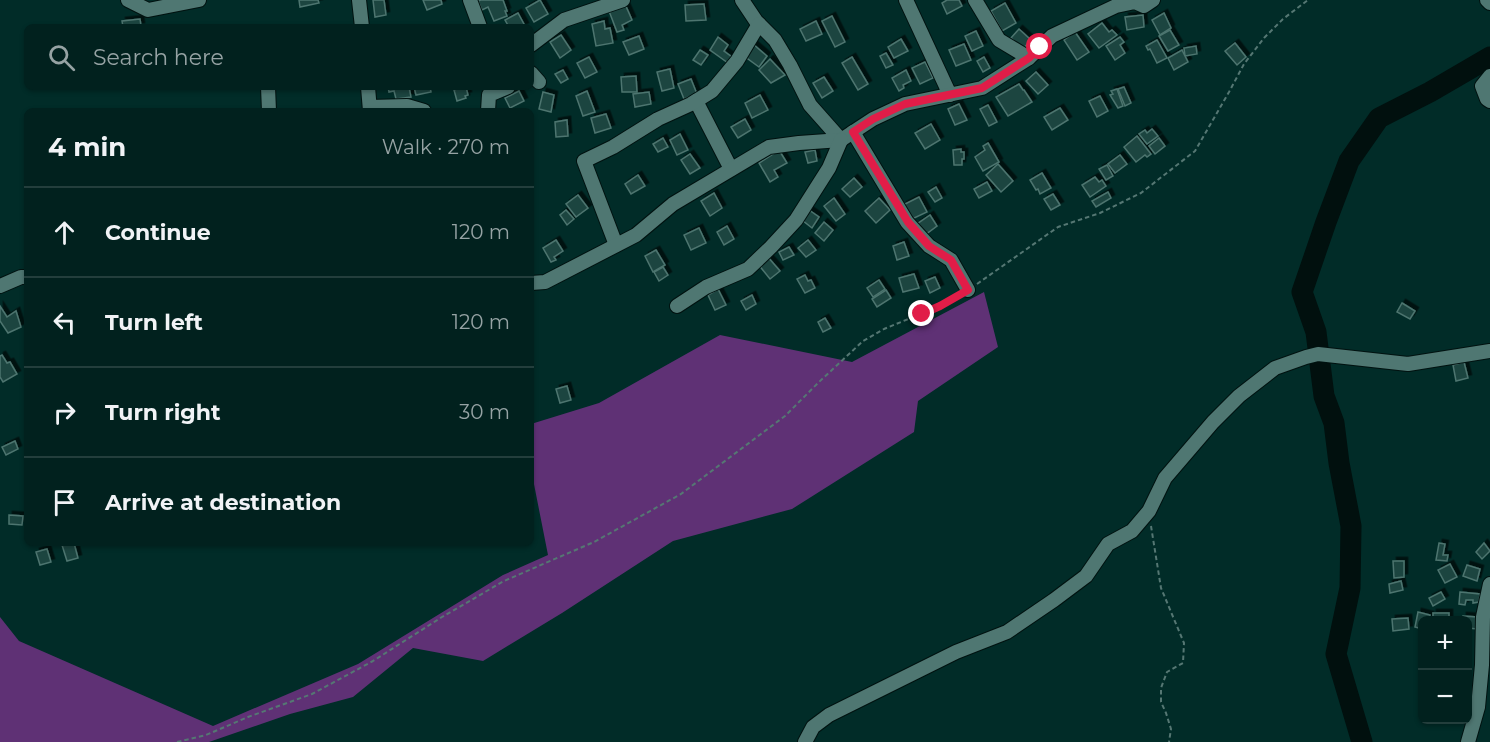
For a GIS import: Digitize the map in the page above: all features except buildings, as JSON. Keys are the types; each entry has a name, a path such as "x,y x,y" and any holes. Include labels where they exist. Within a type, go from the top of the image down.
{"street":[{"path":"128,0 148,10 199,0"},
{"path":"359,0 362,24"},
{"path":"470,0 479,24"},
{"path":"534,43 564,20 623,0"},
{"path":"742,0 759,24 775,40 790,64 810,105 841,140"},
{"path":"906,0 950,95"},
{"path":"975,0 999,40 1029,58"},
{"path":"534,283 545,282 636,235 673,204 769,147 841,140 873,119 905,104 982,88 1029,58 1052,36 1116,6 1135,2 1144,6 1153,0"},
{"path":"616,245 584,161 712,91 737,61 759,24"},
{"path":"1490,76 1482,86 1490,101"},
{"path":"268,90 269,108"},
{"path":"368,90 370,108"},
{"path":"488,108 489,95 501,90"},
{"path":"696,101 731,169"},
{"path":"382,108 407,106 413,108"},
{"path":"853,132 908,222 929,246 951,260 968,290"},
{"path":"676,306 706,287 747,269 771,247 796,220 829,168 841,140"},
{"path":"0,286 24,277"},
{"path":"806,742 813,728 829,715 956,651 1007,632 1086,576 1108,544 1132,531 1149,512 1165,478 1213,422 1239,396 1275,368 1318,354 1408,364 1490,351"},
{"path":"1468,742 1484,708 1483,617 1490,584"}],"path":[{"path":"177,742 206,735 312,694 373,661 504,581 594,542 681,494 785,416 863,341 940,306 968,290 1058,227 1100,213 1141,194 1195,151 1244,64 1264,38 1283,19 1308,0"},
{"path":"1149,512 1161,588 1184,643 1183,663 1167,672 1161,688 1161,702 1170,729 1169,742"}],"shaded area":[{"path":"984,292 998,347 918,401 914,432 792,509 673,541 483,661 413,648 353,697 290,714 209,742 0,742 0,617 19,641 213,726 358,664 503,575 548,555 534,484 534,423 599,403 720,335 852,362"}],"waterway":[{"path":"1362,742 1336,654 1350,588 1351,526 1334,423 1324,396 1316,332 1302,292 1349,161 1379,118 1490,57"}],"route":[{"path":"922,314 968,290 951,260 929,246 908,222 853,132 873,119 905,104 982,88 1016,68 1040,47"}]}
